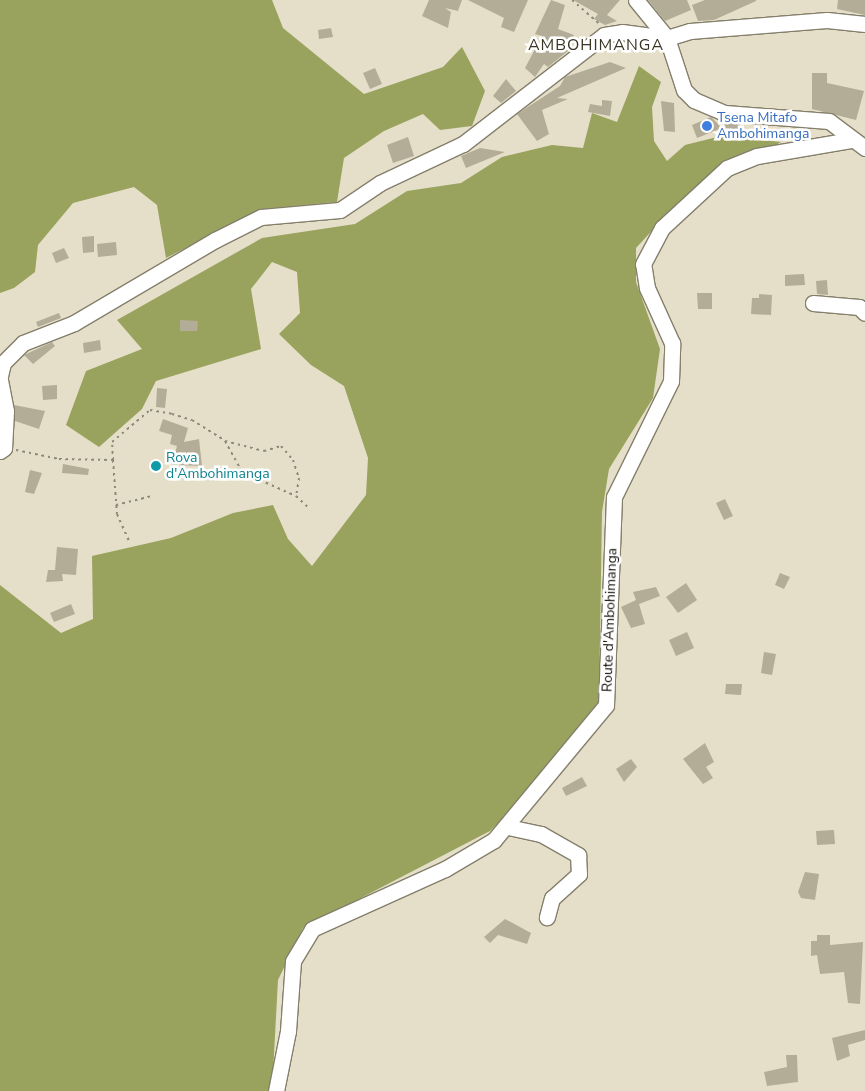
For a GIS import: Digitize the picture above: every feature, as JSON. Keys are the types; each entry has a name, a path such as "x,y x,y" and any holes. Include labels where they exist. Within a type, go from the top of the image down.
{"street":[{"path":"636,0 667,38 684,90 694,100 725,113 829,121 850,140 865,148"},
{"path":"0,376 3,363 23,343 65,328 215,240 261,217 340,210 380,183 463,144 604,35 622,32 667,38 690,31 827,20 865,24"},
{"name":"Route d'Ambohimanga","path":"276,1091 288,1031 293,961 312,930 445,869 508,828 520,807 606,705 614,497 671,380 672,343 647,288 643,264 650,249 676,210 727,168 757,156 850,140"},
{"path":"813,302 860,307 865,313"},
{"path":"0,380 6,411 2,449"},
{"path":"508,828 541,834 578,855 579,874 552,898 547,917"}],"path":[{"path":"572,0 597,22 604,35"},
{"path":"130,543 116,504 112,442 150,410 192,420 226,441 264,451 281,446 293,460 299,478 296,496"},
{"path":"226,441 230,456 242,472 296,496 308,506"},
{"path":"2,449 59,459 113,460"},
{"path":"116,504 153,496"}],"green space":[{"path":"0,0 272,0 283,28 364,94 443,67 462,47 485,91 472,126 440,130 423,114 384,131 344,158 337,202 262,209 166,258 157,205 134,187 73,203 38,245 35,272 14,288 0,293"},
{"path":"639,66 661,82 652,107 654,141 667,161 685,145 721,136 781,142 671,210 636,248 636,282 660,349 653,398 609,469 602,512 599,703 554,768 490,831 303,928 278,980 272,1091 0,1091 0,585 61,633 93,619 92,556 171,538 233,513 273,505 288,539 312,566 366,495 368,458 344,386 311,365 279,334 300,313 297,272 272,262 251,289 261,349 156,381 142,409 99,447 66,425 86,371 142,349 117,320 262,238 355,224 407,191 461,183 502,157 552,145 583,148 592,113 617,122"}],"building":[{"path":"429,0 462,0 458,11 445,8 451,12 448,28 422,16"},
{"path":"468,0 528,0 514,32 501,27 504,18"},
{"path":"551,0 565,5 558,29 574,35 568,51 548,67 544,64 535,77 525,68 542,36 535,34"},
{"path":"573,0 620,0 607,15 617,21 605,25 594,19 598,14"},
{"path":"648,0 687,0 691,10 665,21"},
{"path":"705,0 756,1 714,20 698,21 692,5"},
{"path":"838,0 865,0 865,15 837,9"},
{"path":"331,28 333,37 319,39 318,30"},
{"path":"610,62 626,68 557,98 568,99 542,110 549,134 537,141 517,114 560,86 565,77"},
{"path":"375,68 382,84 370,89 363,73"},
{"path":"812,73 827,73 827,83 864,91 856,120 812,109"},
{"path":"506,79 516,91 501,103 493,96"},
{"path":"602,100 612,101 610,116 588,112 590,104 602,106"},
{"path":"661,101 674,103 675,132 664,131"},
{"name":"Tsena Mitafo Ambohimanga","path":"711,117 722,128 697,138 692,125"},
{"path":"724,123 739,123 742,130 729,135"},
{"path":"408,137 414,156 393,163 387,145"},
{"path":"480,148 505,152 466,168 461,156"},
{"path":"94,236 94,252 83,253 82,237"},
{"path":"116,242 117,255 98,257 97,244"},
{"path":"64,248 69,258 56,263 52,253"},
{"path":"804,274 805,285 785,286 785,275"},
{"path":"827,280 828,295 817,294 816,281"},
{"path":"697,293 712,293 712,309 698,309"},
{"path":"759,294 772,295 771,315 751,314 752,298 759,298"},
{"path":"59,313 61,318 38,327 36,322"},
{"path":"180,320 198,321 197,331 180,331"},
{"path":"100,340 101,350 84,353 83,343"},
{"path":"52,342 55,346 33,364 24,355"},
{"path":"57,385 57,399 43,400 42,386"},
{"path":"157,388 167,389 165,408 156,407"},
{"path":"14,405 45,411 39,429 15,421"},
{"path":"163,419 188,428 184,442 199,439 202,466 172,465 177,446 170,444 172,435 159,431"},
{"path":"63,464 89,469 88,475 62,473"},
{"path":"30,470 42,473 34,494 25,492"},
{"path":"725,499 733,516 724,520 716,503"},
{"path":"57,547 78,549 76,575 62,574 63,581 46,582 48,570 55,570"},
{"path":"780,573 790,577 784,589 775,585"},
{"path":"686,583 697,600 678,613 666,597"},
{"path":"656,587 660,596 639,604 645,624 631,628 621,607 636,600 633,592"},
{"path":"71,604 75,614 54,622 50,613"},
{"path":"687,632 694,648 676,656 669,640"},
{"path":"764,652 776,654 772,675 761,673"},
{"path":"726,684 742,684 741,695 725,694"},
{"path":"705,743 714,762 706,767 713,778 703,784 683,759"},
{"path":"631,759 637,767 624,782 616,769"},
{"path":"582,777 587,786 566,796 562,788"},
{"path":"834,830 835,844 817,845 816,831"},
{"path":"805,872 819,874 815,900 801,898 798,892"},
{"path":"505,919 531,933 527,944 498,935 490,943 484,937"},
{"path":"817,935 830,935 830,945 863,942 860,1004 848,1003 844,972 820,974 817,955 811,956 811,941 817,941"},
{"path":"865,1030 865,1040 848,1045 850,1056 837,1061 832,1038"},
{"path":"786,1055 797,1055 798,1082 767,1086 764,1072 787,1067"}],"place":[{"name":"Tsena Mitafo Ambohimanga","path":"707,126"},
{"name":"Rova d'Ambohimanga","path":"156,466"}],"district":[{"name":"AMBOHIMANGA","path":"596,45"}]}
